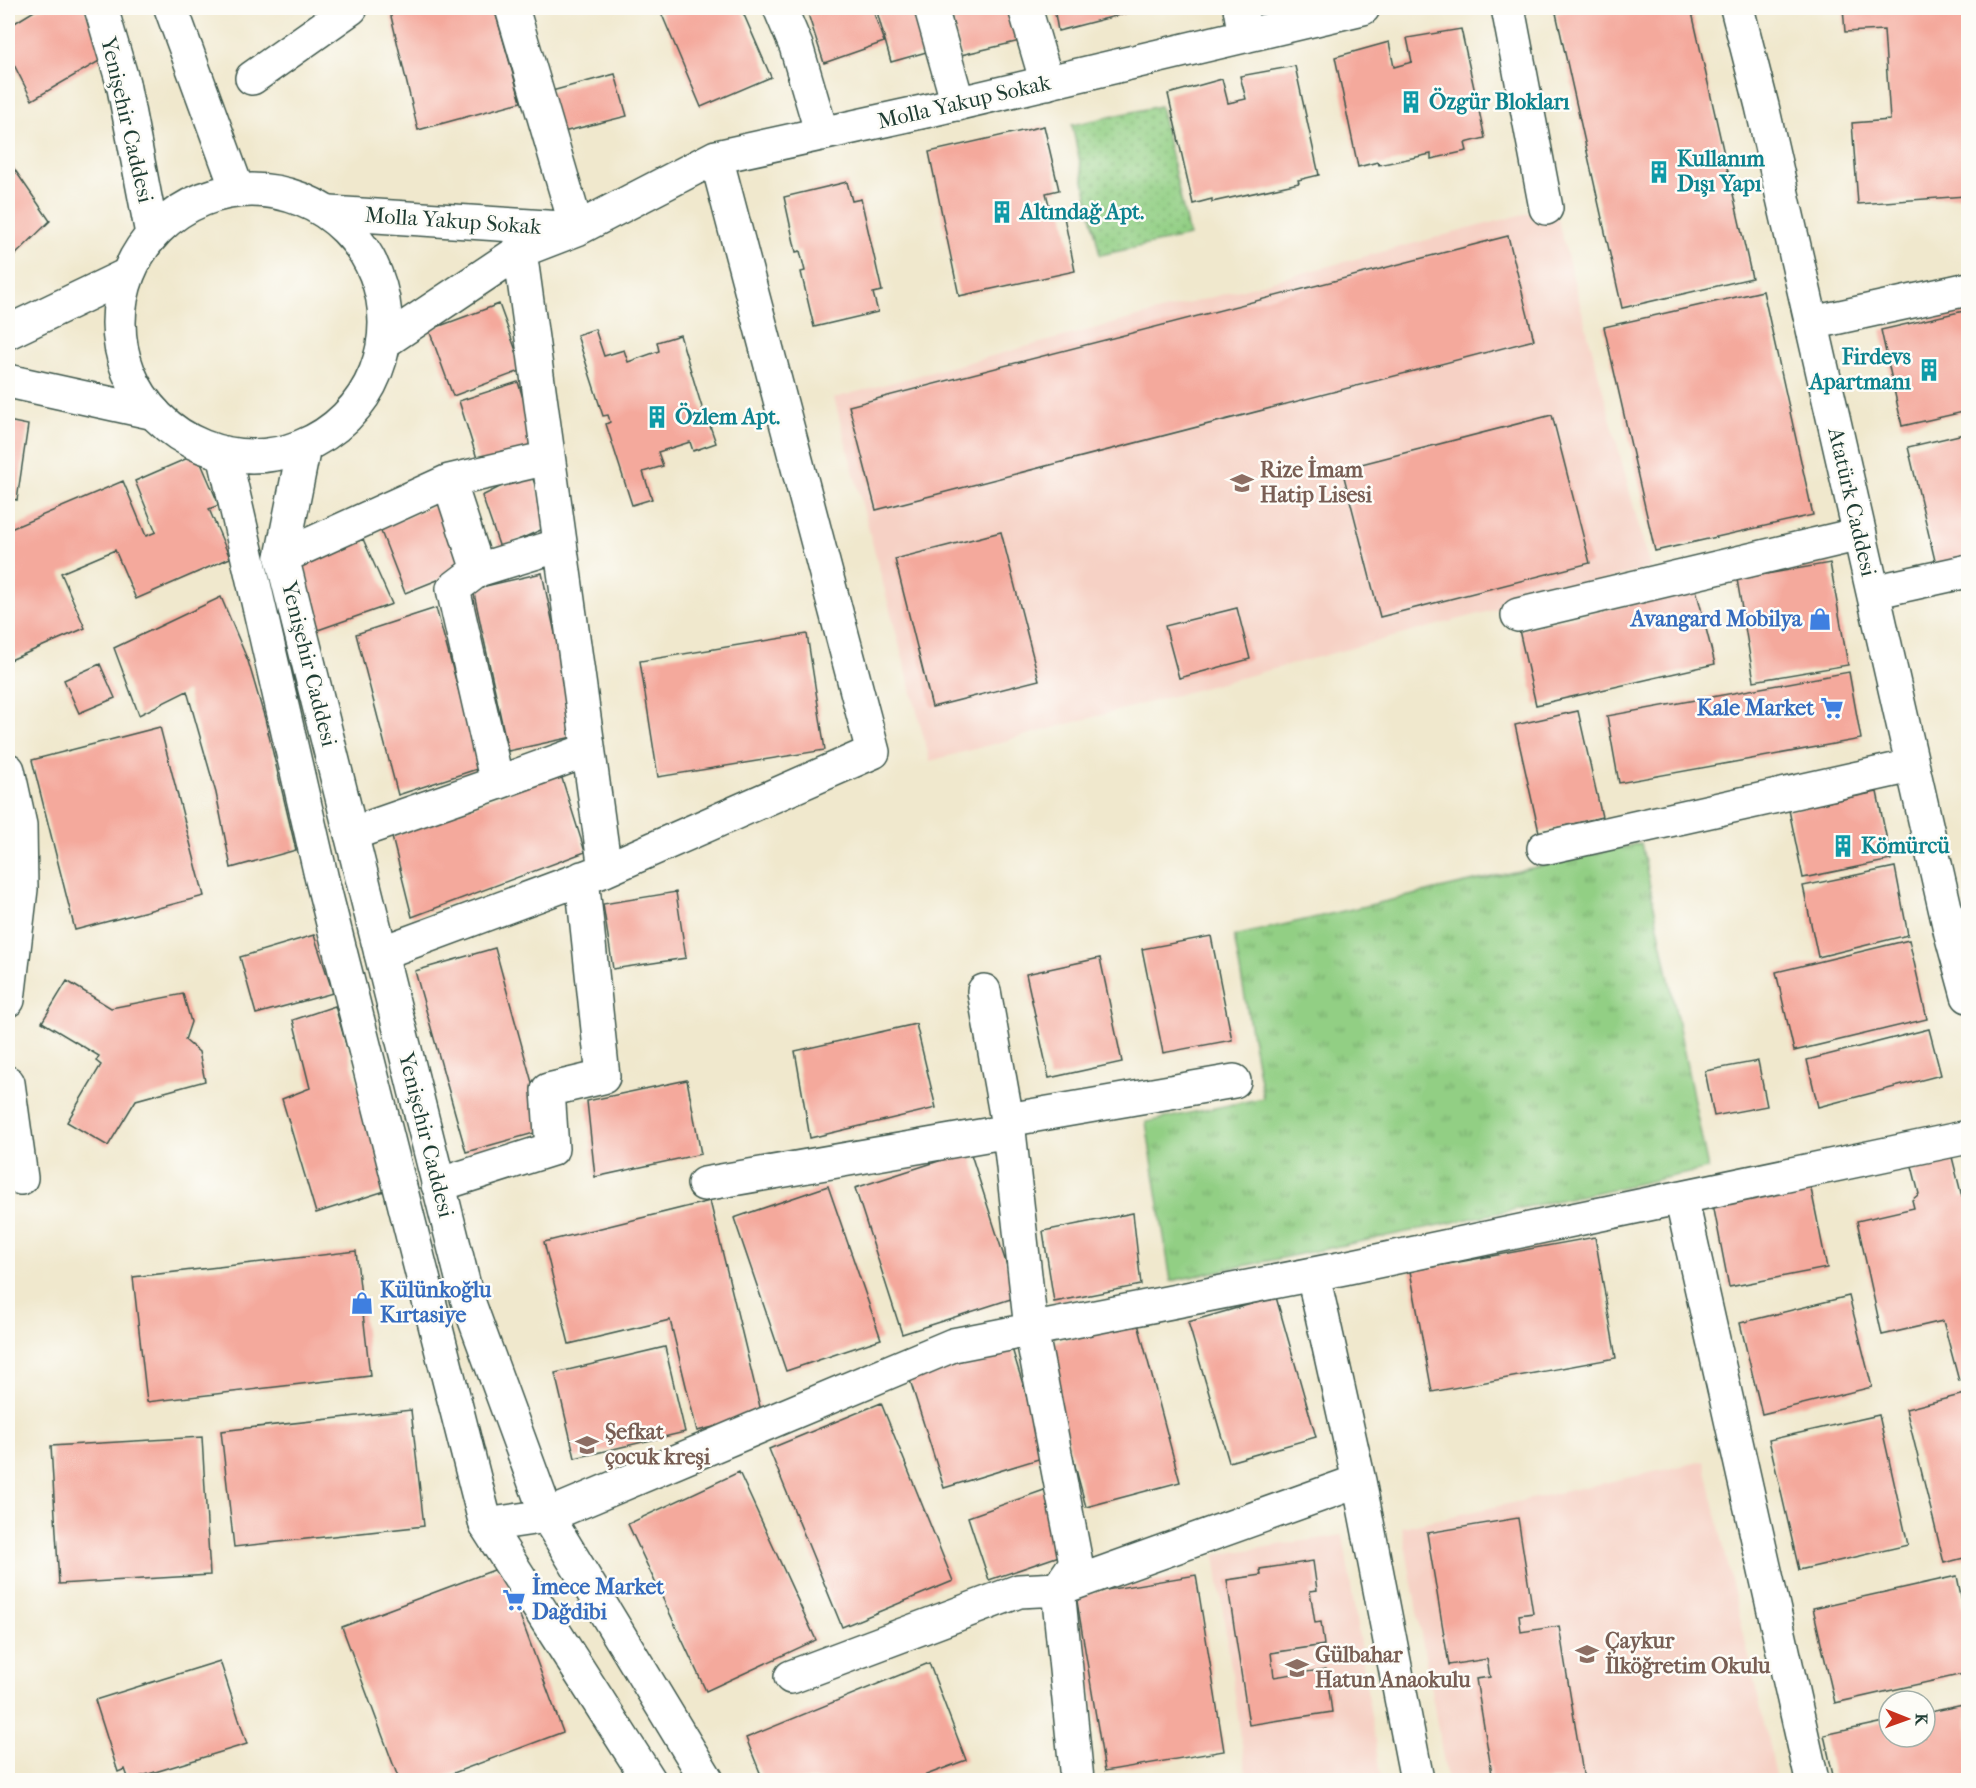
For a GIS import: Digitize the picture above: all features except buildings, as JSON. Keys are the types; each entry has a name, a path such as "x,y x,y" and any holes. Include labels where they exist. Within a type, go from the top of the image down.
{"street":[{"name":"Yenişehir Caddesi","path":"101,8 123,83 152,234"},
{"path":"171,8 237,189"},
{"path":"252,78 351,8"},
{"path":"512,8 577,229"},
{"path":"780,8 796,46 822,134"},
{"path":"931,8 958,104"},
{"path":"1025,8 1047,83"},
{"name":"Molla Yakup Sokak","path":"384,342 520,251 577,229 716,157 1047,83 1243,22 1363,8"},
{"path":"1508,8 1546,208"},
{"name":"Atatürk Caddesi","path":"1737,8 1812,323 1951,934 1968,996"},
{"path":"381,953 593,874 873,752 716,157"},
{"path":"237,189 286,193 330,213 364,248 382,293 384,342 369,388 338,425 304,447 264,456 224,454 186,439 154,413 128,372 118,324 127,275 152,234 191,204 237,189"},
{"name":"Molla Yakup Sokak","path":"330,213 577,229"},
{"path":"438,1185 552,1149 548,1090 603,1077 588,750 520,251"},
{"path":"8,332 127,275"},
{"path":"1812,323 1968,289"},
{"path":"8,381 154,413"},
{"name":"Yenişehir Caddesi","path":"304,447 282,556 467,1298 547,1516 707,1780"},
{"name":"Yenişehir Caddesi","path":"224,454 322,880 486,1525 650,1780"},
{"path":"282,556 448,481 548,458"},
{"path":"448,481 478,570"},
{"path":"1518,615 1860,534"},
{"path":"497,783 453,589 478,570 560,545"},
{"path":"1873,592 1968,571"},
{"path":"351,834 588,750"},
{"path":"1544,848 1912,766"},
{"path":"8,770 20,825 21,889 8,1000"},
{"path":"984,991 1008,1125 1031,1329 1076,1563 1058,1590 1077,1780"},
{"path":"704,1184 1234,1081"},
{"path":"8,1083 21,1178"},
{"path":"486,1525 547,1516 952,1345 1313,1275 1968,1137"},
{"path":"1681,1197 1812,1780"},
{"path":"1313,1275 1359,1481 1417,1780"},
{"path":"791,1677 1019,1591 1058,1590 1359,1481"}],"shaded area":[{"name":"Rize İmam Hatip Lisesi","path":"1554,206 1650,568 930,761 834,398"},
{"name":"Çaykur İlköğretim Okulu","path":"1704,1461 1777,1780 1447,1780 1402,1527"},
{"name":"Gülbahar Hatun Anaokulu","path":"1343,1535 1381,1780 1247,1780 1215,1555"}],"green space":[{"path":"1160,106 1189,236 1100,255 1072,125"},
{"path":"1641,843 1708,1169 1171,1281 1146,1122 1263,1098 1234,936"}],"place":[{"name":"Özgür Blokları","path":"1411,102"},
{"name":"Kullanım Dışı Yapı","path":"1659,172"},
{"name":"Altındağ Apt.","path":"1002,212"},
{"name":"Firdevs Apartmanı","path":"1929,370"},
{"name":"Özlem Apt.","path":"657,417"},
{"name":"Rize İmam Hatip Lisesi","path":"1242,483"},
{"name":"Avangard Mobilya","path":"1820,619"},
{"name":"Kale Market","path":"1832,708"},
{"name":"Kömürcü","path":"1843,846"},
{"name":"Külünkoğlu Kırtasiye","path":"362,1303"},
{"name":"Şefkat çocuk kreşi","path":"587,1445"},
{"name":"İmece Market Dağdibi","path":"514,1600"},
{"name":"Çaykur İlköğretim Okulu","path":"1587,1654"},
{"name":"Gülbahar Hatun Anaokulu","path":"1297,1668"}]}
